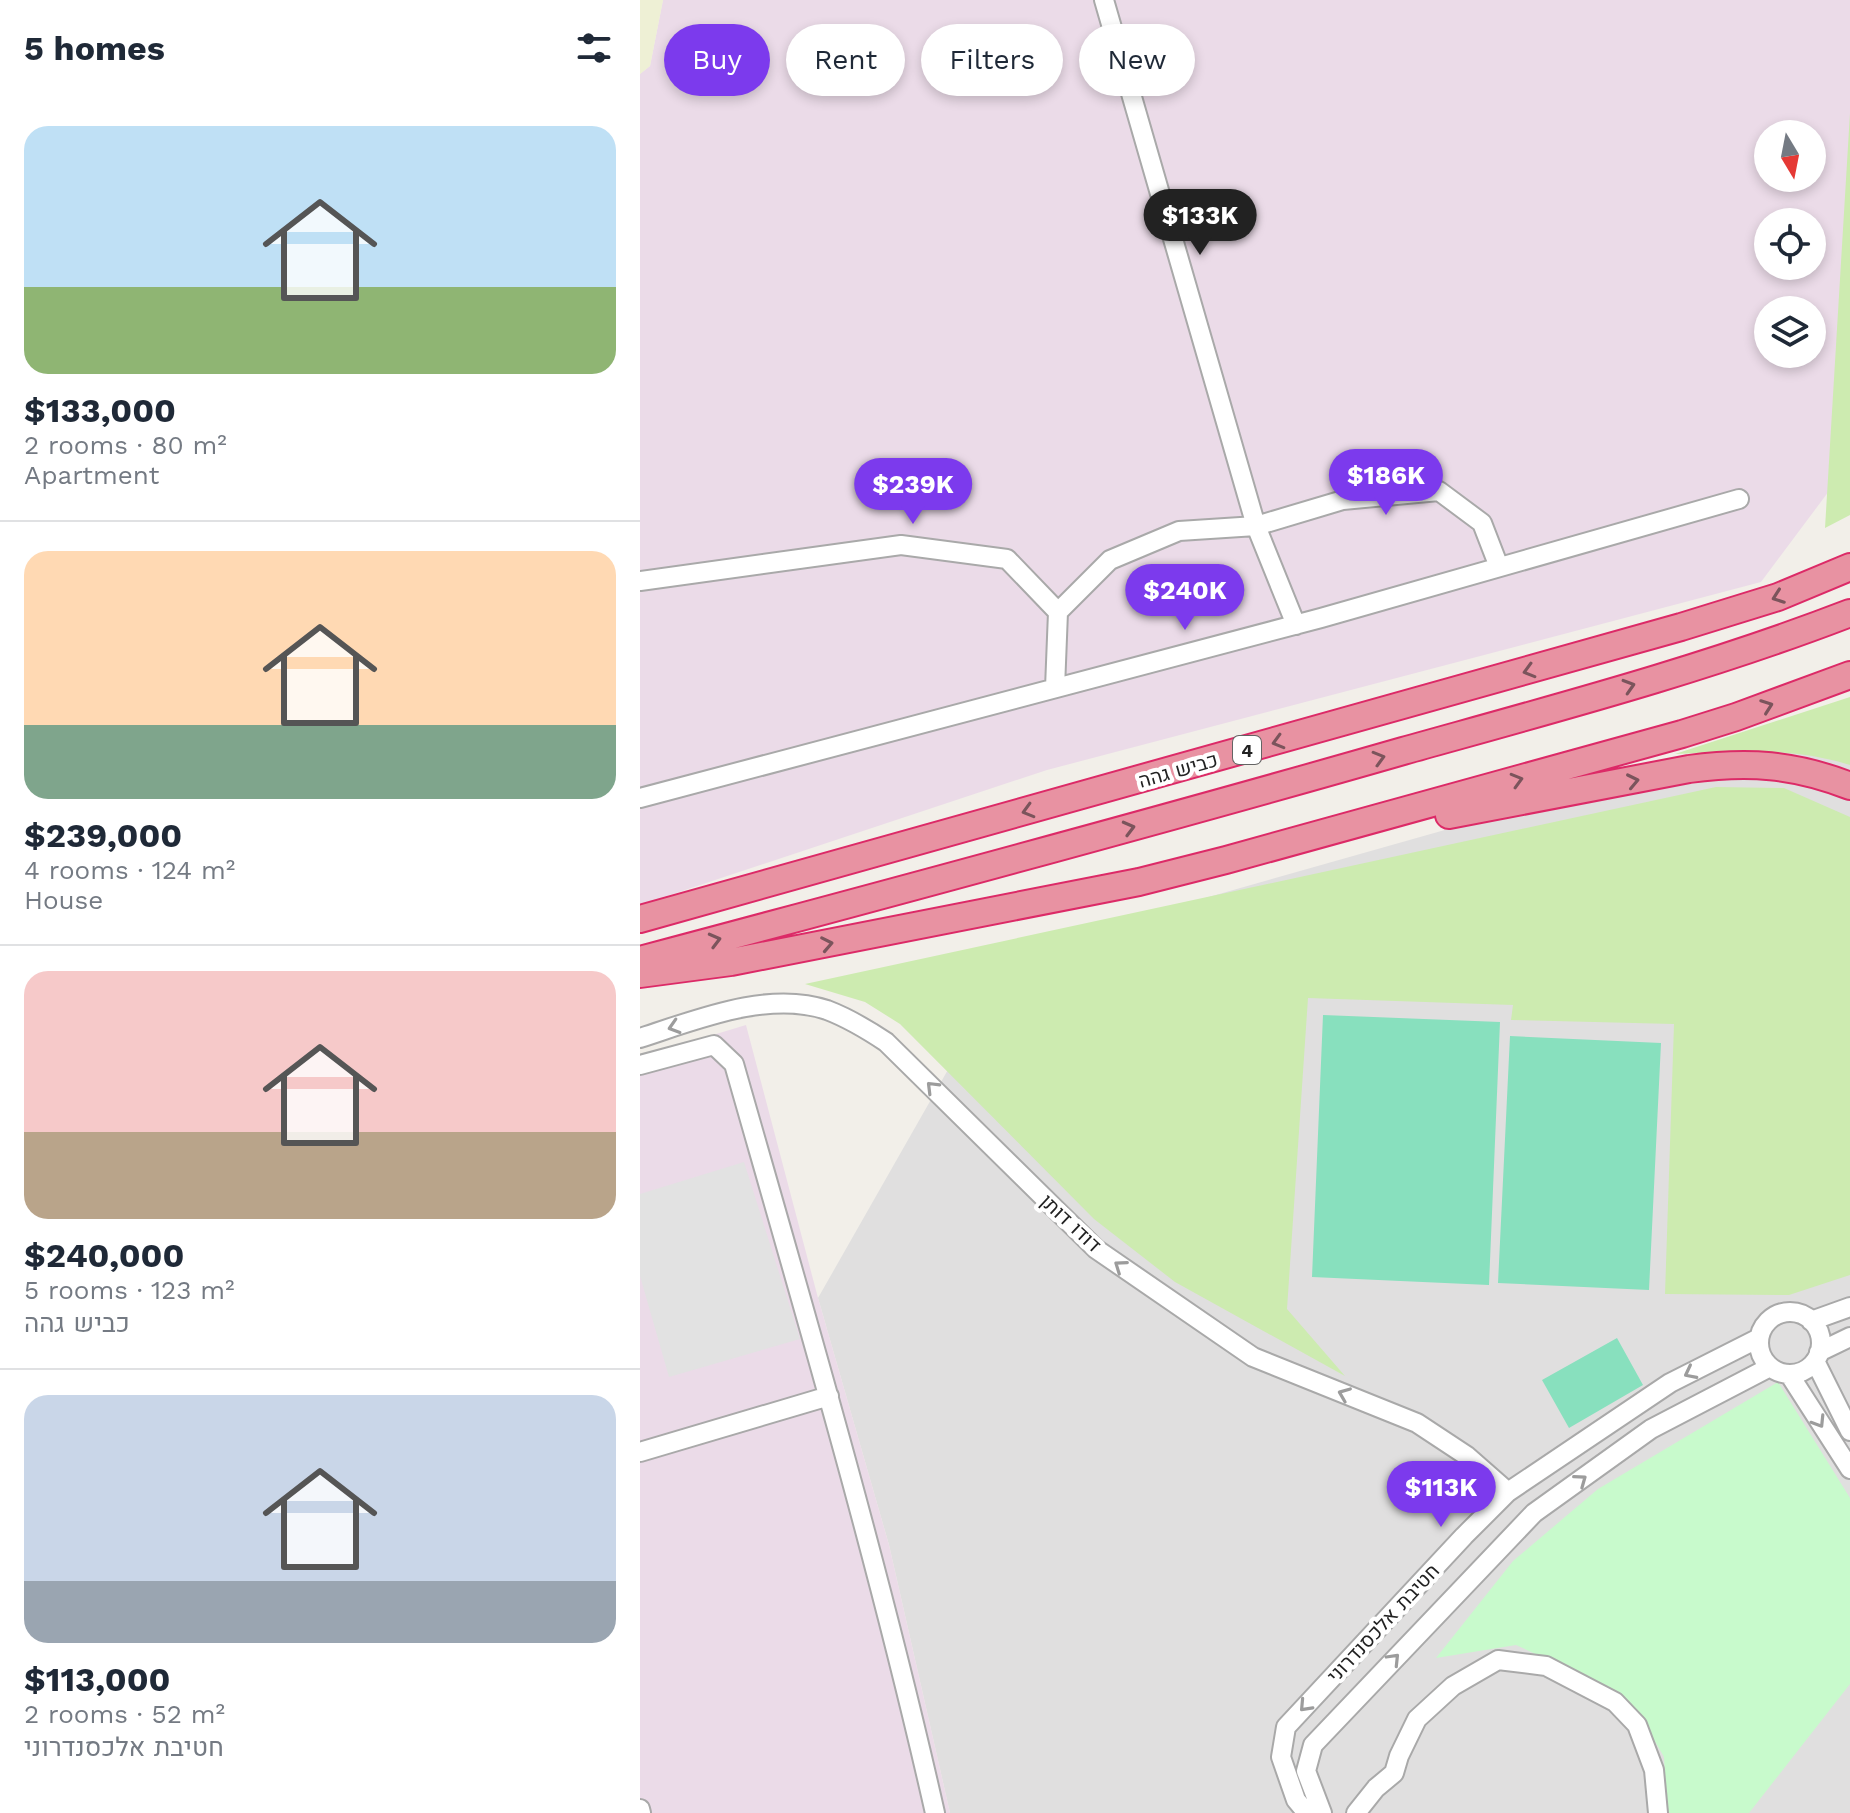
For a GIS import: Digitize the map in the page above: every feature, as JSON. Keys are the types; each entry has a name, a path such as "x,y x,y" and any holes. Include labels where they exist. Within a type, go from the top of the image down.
{"highway":[{"name":"כביש גהה","path":"640,919 1666,632 1778,597 1850,567"},
{"name":"4","path":"640,960 1190,812 1453,737 1787,637 1850,613"},
{"path":"1226,860 1682,734 1850,675"},
{"path":"640,974 746,959 1010,909 1226,860 1489,807 1728,764 1768,764 1800,770 1850,786"}],"street":[{"path":"1104,0 1256,526 1296,625"},
{"path":"1055,688 1058,612 1110,560 1179,531 1256,526 1343,500 1439,491 1482,523 1499,567"},
{"path":"640,798 1296,625 1739,499"},
{"path":"640,581 901,545 1007,559 1058,612"},
{"name":"דודו דותן","path":"640,1038 730,1011 767,1005 802,1005 826,1010 864,1027 886,1042 1096,1249 1253,1357 1417,1423 1467,1456 1508,1492"},
{"path":"640,1065 714,1045 734,1064 829,1396 903,1672 935,1813"},
{"path":"1811,1321 1850,1307"},
{"path":"1850,1431 1817,1357 1820,1333 1800,1313 1779,1314 1769,1319 1759,1338 1759,1349 1770,1367 1789,1374 1850,1469"},
{"path":"1789,1374 1808,1368 1817,1357 1850,1337"},
{"name":"חטיבת אלכסנדרוני","path":"1307,1813 1296,1800 1281,1757 1286,1727 1464,1536 1508,1492 1670,1383 1759,1338"},
{"name":"חטיבת אלכסנדרוני","path":"1322,1813 1306,1771 1313,1745 1534,1513 1651,1429 1770,1367"},
{"path":"640,1452 829,1396"},
{"path":"1356,1813 1376,1788 1394,1773 1417,1719 1453,1686 1498,1660 1546,1666 1615,1702 1637,1725 1654,1770 1658,1813"}],"shaded area":[{"path":"663,0 1850,0 1850,138 1832,487 1761,582 1047,770 640,905 640,74 650,66"},
{"path":"1850,715 1850,1813 950,1813 889,1545 818,1298 1015,952"},
{"path":"746,1025 818,1298 889,1545 950,1813 640,1813 640,1057"},
{"path":"744,1162 800,1339 669,1377 640,1276 640,1194"}],"green space":[{"path":"640,0 663,0 650,66 640,74"},
{"path":"1850,113 1850,515 1825,528"},
{"path":"1850,697 1850,765 1785,753 1675,754"},
{"path":"1716,787 1784,788 1850,817 1850,1275 1789,1295 1665,1294 1674,1024 1511,1020 1513,1005 1308,998 1287,1309 1345,1376 1175,1282 1094,1219 900,1024 865,1002 805,984"},
{"path":"1323,1015 1500,1022 1489,1285 1312,1277"},
{"path":"1510,1036 1661,1043 1649,1290 1498,1283"},
{"path":"1617,1338 1643,1385 1569,1428 1542,1380"},
{"path":"1778,1382 1850,1498 1850,1684 1749,1813 1667,1813 1664,1757 1638,1712 1579,1674 1516,1645 1436,1658 1513,1561 1598,1489"}]}
